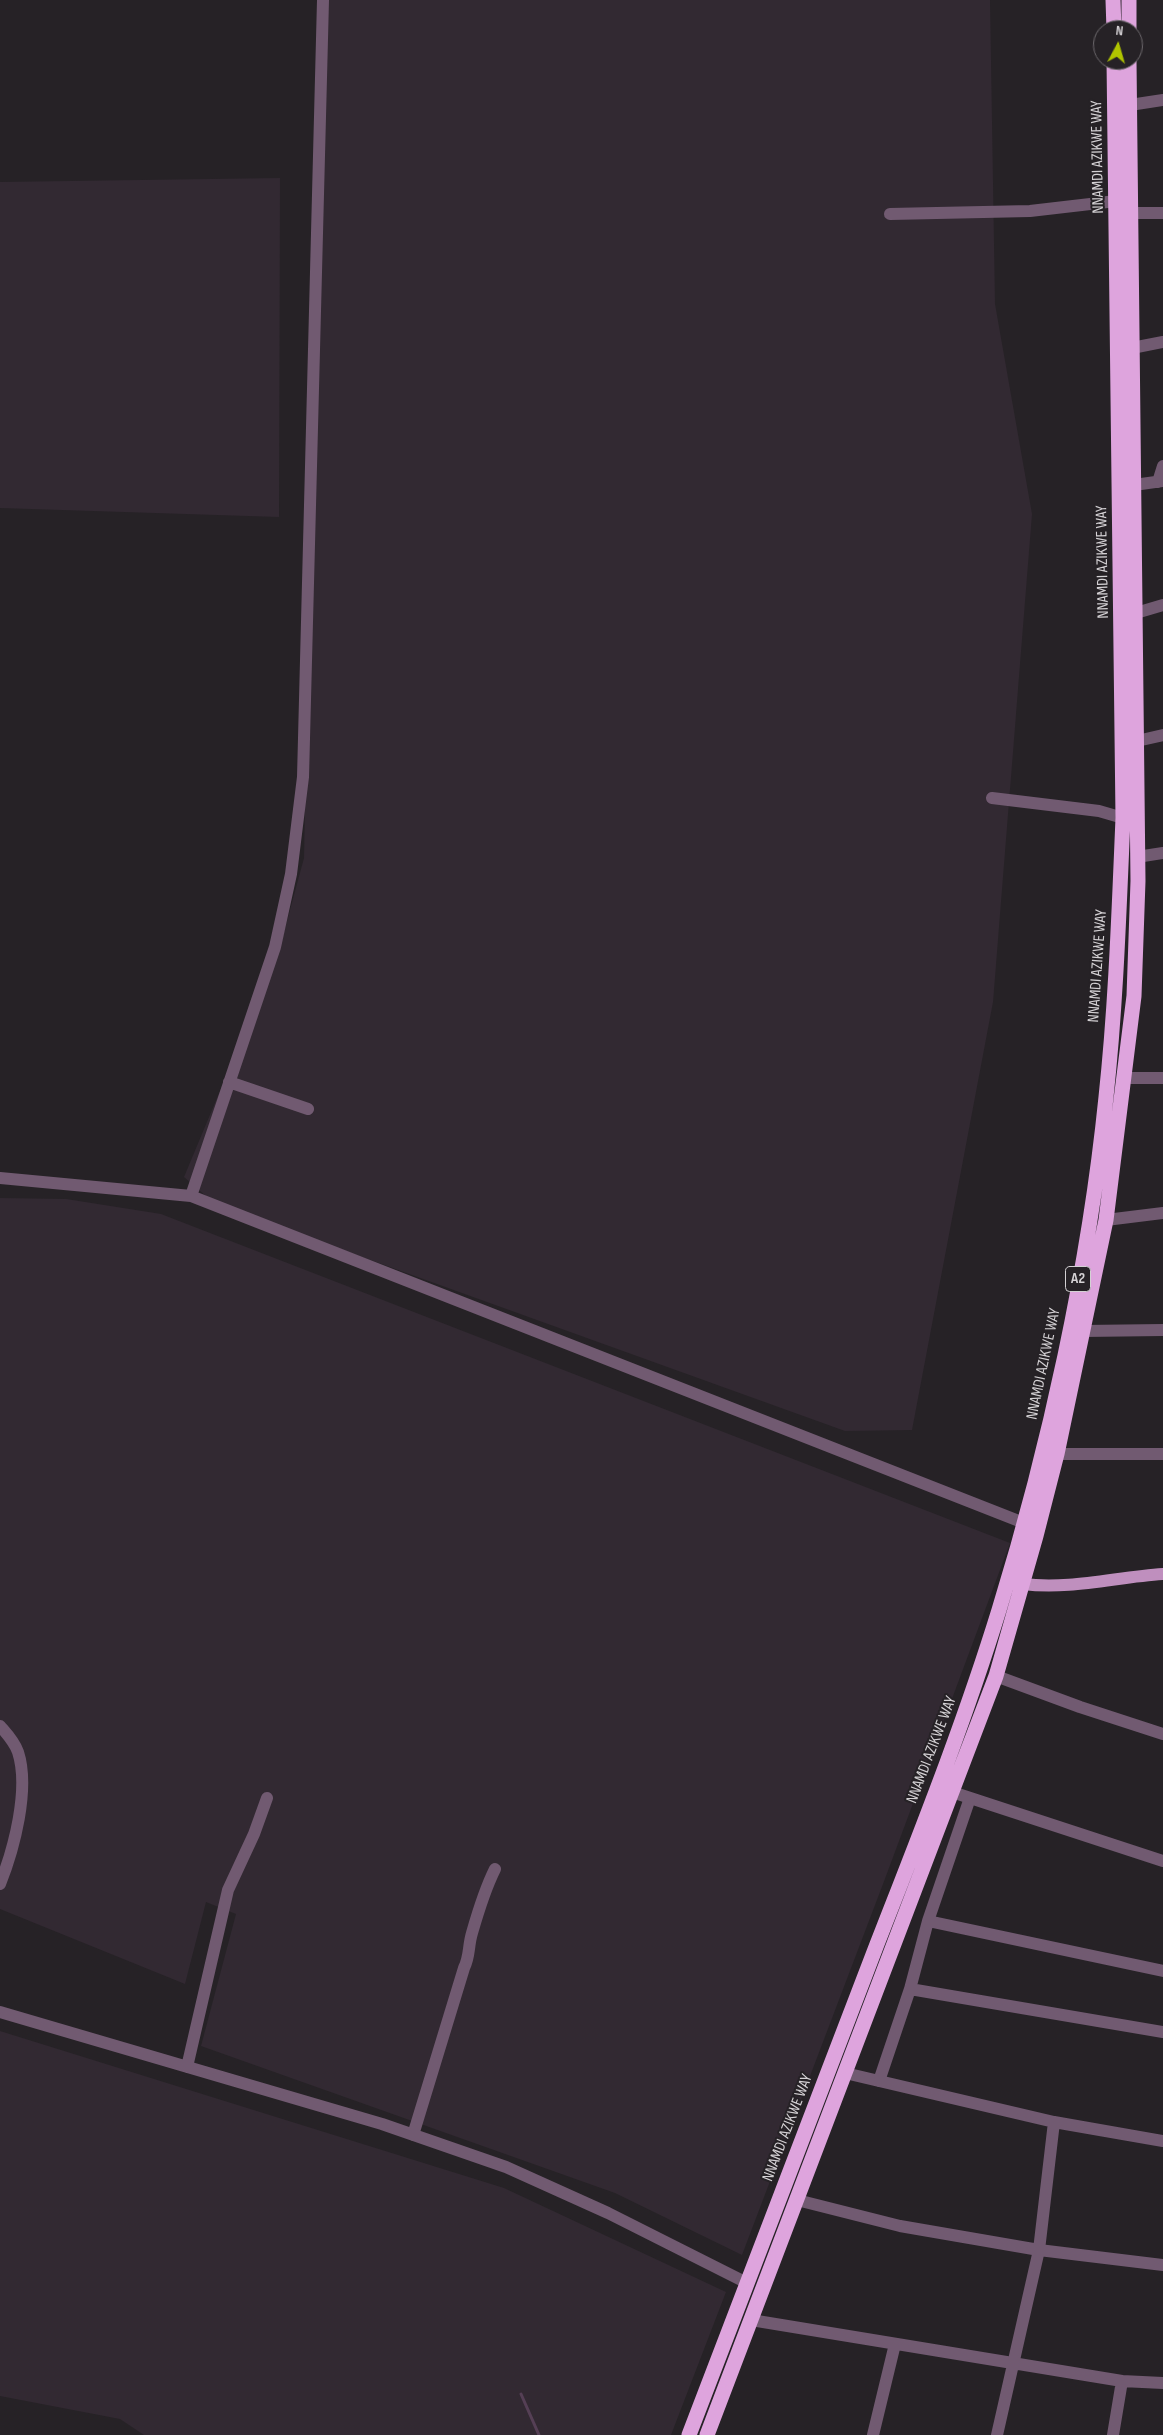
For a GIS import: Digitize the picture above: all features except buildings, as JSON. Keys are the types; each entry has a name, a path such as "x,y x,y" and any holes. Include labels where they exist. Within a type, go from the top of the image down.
{"highway":[{"path":"1113,0 1114,20"},
{"path":"1129,0 1129,20"},
{"name":"NNAMDI AZIKWE WAY","path":"689,2435 964,1717 1000,1609 1051,1417 1092,1205 1107,1089 1119,924 1123,818 1114,70"},
{"name":"NNAMDI AZIKWE WAY","path":"708,2435 996,1676 1023,1584 1057,1454 1106,1220 1134,996 1137,857 1129,70"}],"main road":[{"path":"1023,1584 1064,1587 1127,1576 1163,1574"}],"street":[{"path":"191,1196 275,947 291,874 303,777 323,0"},
{"path":"1130,104 1163,100"},
{"path":"890,214 1030,211 1116,201"},
{"path":"1131,213 1163,213"},
{"path":"1132,348 1163,342"},
{"path":"1134,485 1161,481 1163,466"},
{"path":"1136,613 1163,604"},
{"path":"1137,741 1163,735"},
{"path":"992,798 1099,811 1123,818"},
{"path":"1137,857 1163,853"},
{"path":"1124,1078 1163,1077"},
{"path":"229,1082 308,1109"},
{"path":"0,1178 191,1196 1024,1523"},
{"path":"1106,1220 1163,1213"},
{"path":"1083,1331 1163,1330"},
{"path":"1057,1454 1163,1454"},
{"path":"996,1676 1080,1707 1163,1734"},
{"path":"0,1726 13,1742 18,1753 20,1794 12,1855 0,1884"},
{"path":"952,1792 1163,1861"},
{"path":"187,2067 228,1890 254,1834 268,1798"},
{"path":"878,2081 910,1989 928,1921 970,1798"},
{"path":"413,2135 464,1968 470,1956 471,1936 495,1869"},
{"path":"928,1921 1163,1971"},
{"path":"910,1989 1163,2032"},
{"path":"0,2012 413,2135 506,2167 608,2213 747,2283"},
{"path":"845,2073 1054,2122 1163,2141"},
{"path":"997,2435 1039,2250 1054,2122"},
{"path":"797,2200 900,2226 1039,2250 1163,2265"},
{"path":"751,2320 1122,2381 1163,2383"},
{"path":"873,2435 895,2344"},
{"path":"1114,2435 1122,2381"}],"shaded area":[{"path":"323,0 990,0 995,304 1032,514 993,1002 912,1430 845,1431 215,1204 184,1177 280,947 304,858 317,174"},
{"path":"280,178 279,517 0,508 0,182"},
{"path":"0,1198 66,1199 161,1214 1010,1543 742,2255 615,2193 201,2046 236,1914 206,1902 185,1984 0,1909"},
{"path":"0,2031 504,2188 726,2292 671,2435 144,2435 120,2419 0,2396"}],"waterway":[{"path":"521,2394 539,2435"}]}
